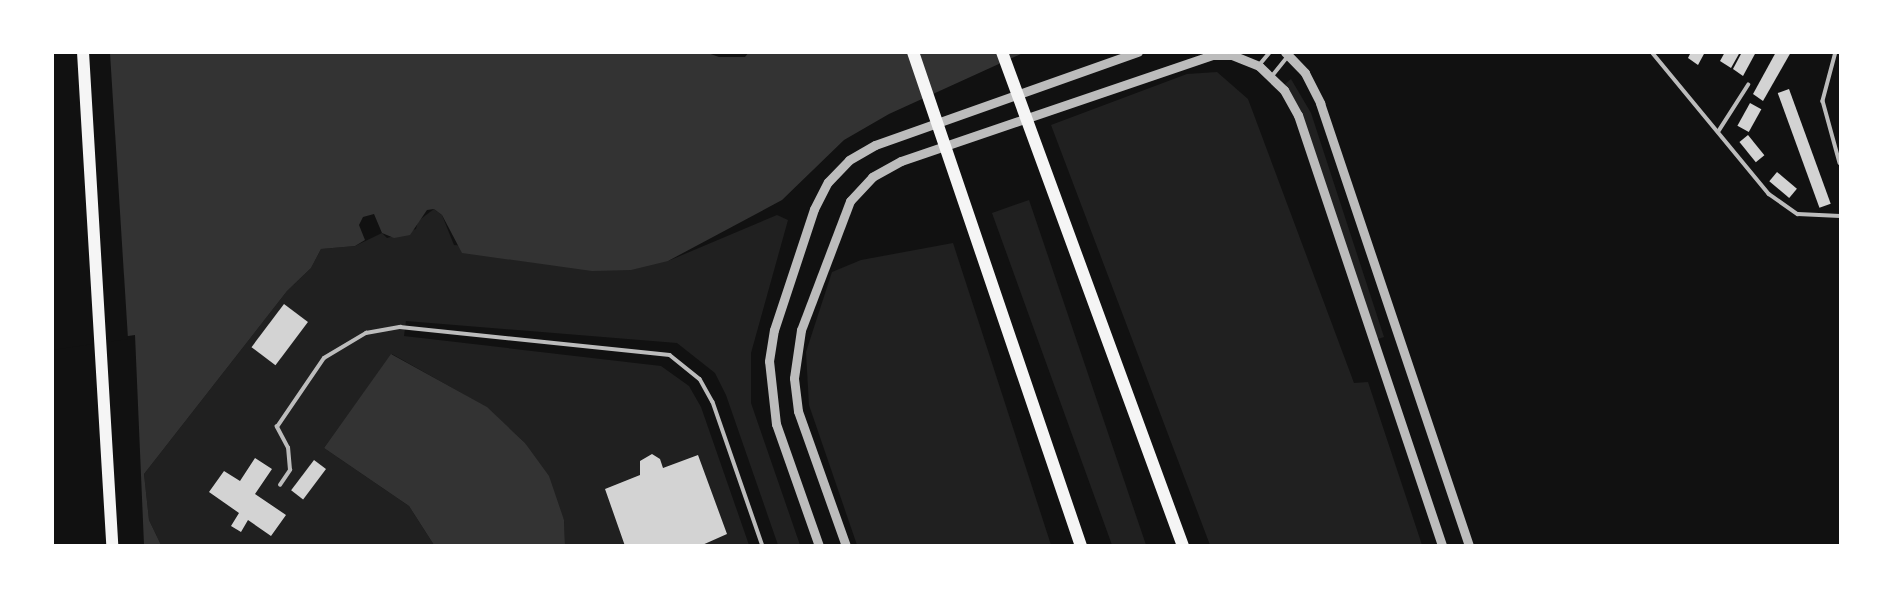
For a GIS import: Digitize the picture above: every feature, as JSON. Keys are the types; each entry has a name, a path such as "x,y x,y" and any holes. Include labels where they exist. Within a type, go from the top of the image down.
{"highway":[{"path":"83,52 112,545"},
{"path":"913,52 1081,545"},
{"path":"1003,52 1054,200 1182,545"}],"street":[{"path":"819,545 776,424 769,369 774,330 824,189 849,160 876,145 1138,52"},
{"path":"1288,53 1305,73 1320,103 1469,545"},
{"path":"846,545 798,411 794,362 801,330 841,215 860,188 901,161 1193,59 1232,55 1259,66 1272,76 1291,102 1303,129 1442,545"}],"lane":[{"path":"1259,66 1270,52"},
{"path":"1652,52 1783,206 1816,218 1840,216"},
{"path":"1836,52 1825,79 1823,101 1840,163"},
{"path":"1272,76 1288,53"},
{"path":"1718,132 1748,85"},
{"path":"280,485 290,470 288,448 277,427 324,358 366,333 400,327 670,355 699,379 713,402 763,545"}],"shaded area":[{"path":"705,52 719,57 745,57 749,52 1023,53 889,114 844,140 782,200 668,261 631,270 592,271 462,253 442,215 434,209 427,210 410,235 394,238 382,233 374,214 363,217 359,225 365,240 355,246 321,249 311,268 287,291 144,474 149,520 161,545 144,545 135,335 53,347 53,53"},
{"path":"1217,72 1248,99 1354,383 1368,382 1422,545 1210,545 1051,125 1187,74"},
{"path":"1291,79 1311,113 1384,337 1375,340 1284,85"},
{"path":"1029,200 1146,545 1112,545 992,213"},
{"path":"434,209 442,215 454,245 668,261 777,215 788,220 751,353 751,403 800,545 778,545 726,395 715,373 677,343 406,321 404,336 661,366 689,386 701,407 749,545 565,545 564,520 525,443 486,407 392,354 324,448 409,506 434,545 161,545 149,520 144,474 287,291 311,268 321,249 355,246 382,233 387,238 416,229 418,221"},
{"path":"953,243 1051,545 857,545 809,405 806,352 832,272 861,260"},
{"path":"391,354 487,407 525,443 549,476 564,520 565,545 434,545 409,506 324,448"}],"pier":[{"path":"53,53 110,53 128,339 52,350"}],"building":[{"path":"1691,52 1705,52 1698,65 1688,58"},
{"path":"1725,52 1740,52 1731,68 1720,61"},
{"path":"1742,52 1756,52 1743,76 1733,69"},
{"path":"1776,52 1791,52 1763,101 1753,94"},
{"path":"1789,89 1831,204 1819,208 1778,93"},
{"path":"1750,103 1761,109 1749,132 1737,126"},
{"path":"1748,135 1764,155 1756,162 1739,142"},
{"path":"1777,172 1797,189 1789,198 1769,181"},
{"path":"284,304 308,322 275,365 252,347"},
{"path":"652,454 660,459 663,468 698,455 727,534 700,546 625,546 605,489 640,475 640,461"},
{"path":"255,458 272,469 255,494 286,515 271,536 248,520 241,532 231,526 239,513 209,492 224,471 240,481"},
{"path":"314,460 326,469 303,499 291,490"}]}
